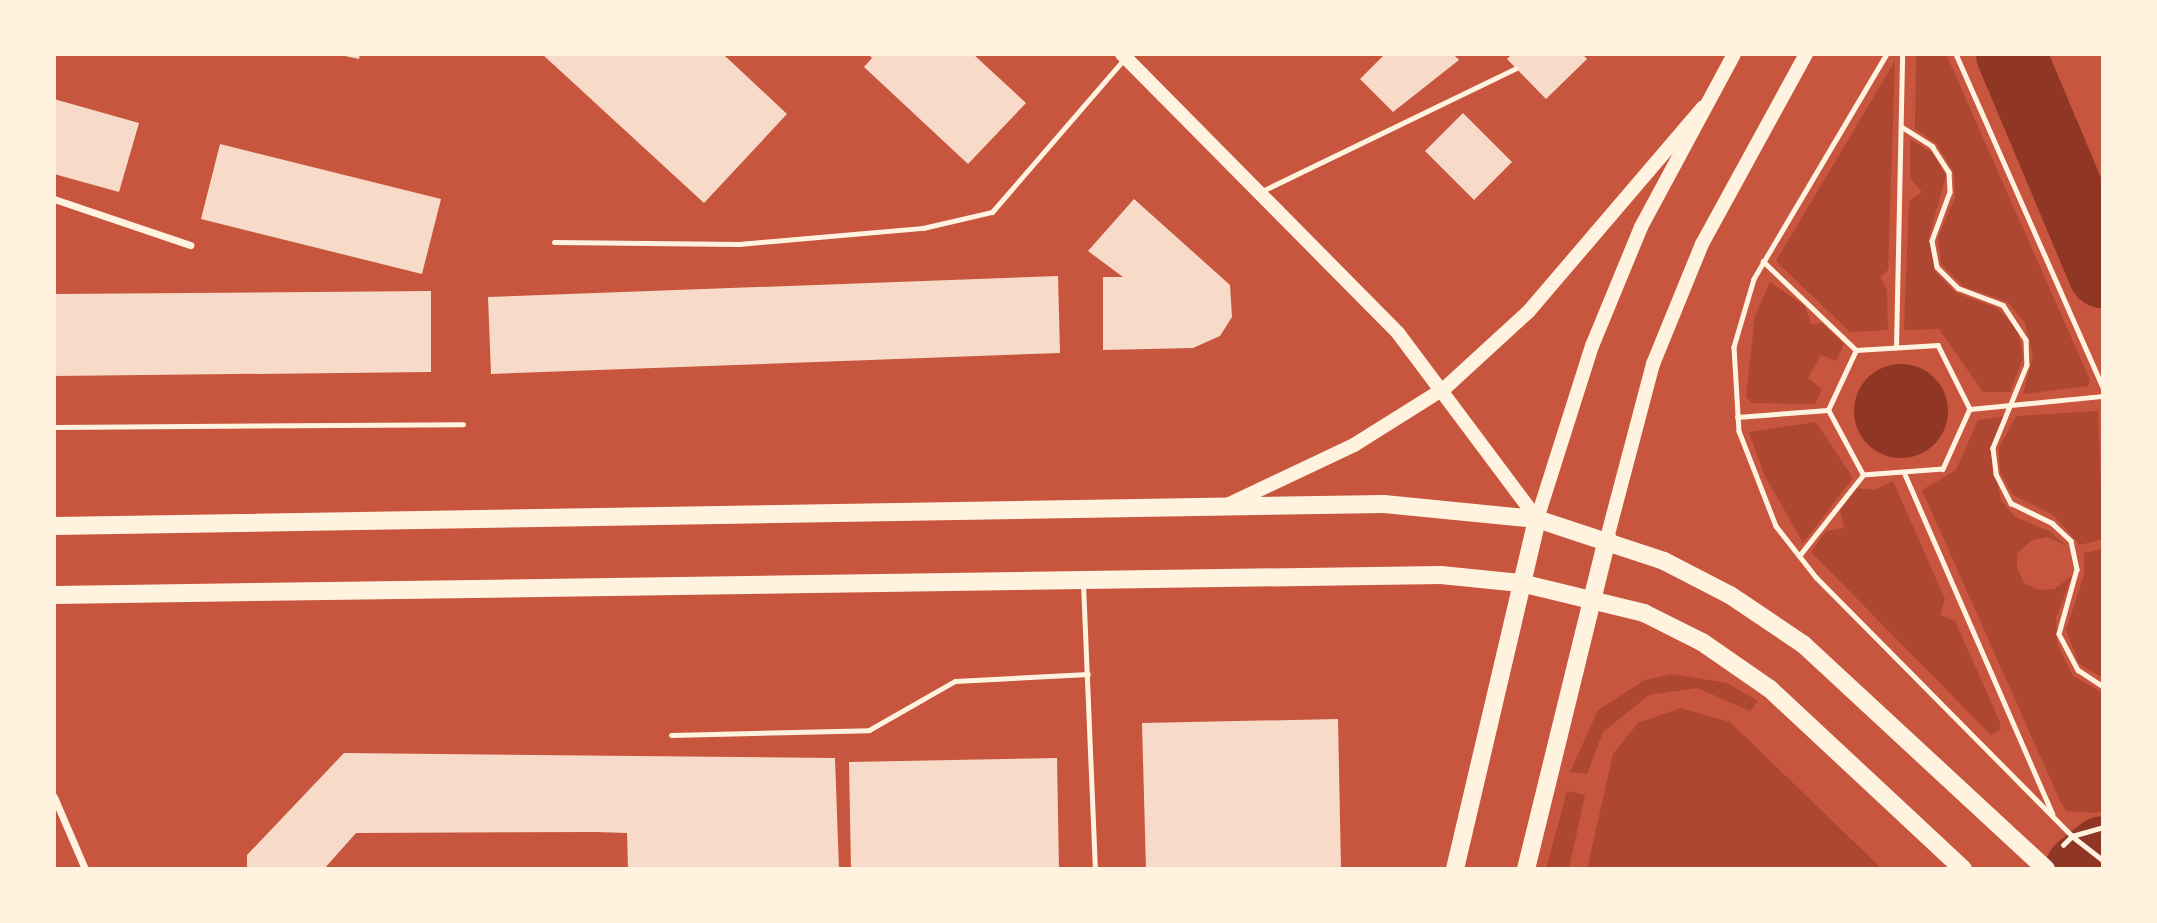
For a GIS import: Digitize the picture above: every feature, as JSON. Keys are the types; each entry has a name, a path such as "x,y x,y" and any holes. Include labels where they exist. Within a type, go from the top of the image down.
{"main road":[{"path":"1455,869 1537,519 1592,346 1641,227 1703,107 1734,54"},
{"path":"1526,869 1607,538 1653,364 1692,268 1806,54"},
{"path":"1124,56 1259,192 1445,388 1537,519"},
{"path":"1221,508 1354,445 1445,388 1529,311 1703,107"},
{"path":"54,526 1384,504 1537,519 1607,538 1730,595 1804,645 2046,869"},
{"path":"54,595 1083,584 1441,575 1521,583 1644,613 1702,642 1770,689 1963,869"}],"street":[{"path":"54,198 190,245"},
{"path":"54,797 85,869"}],"lane":[{"path":"554,242 739,244 923,228 992,212 1124,56"},
{"path":"1259,192 1516,68"},
{"path":"54,427 463,424"},
{"path":"1083,584 1095,869"},
{"path":"671,735 869,730 955,681 1088,674"}],"path":[{"path":"1887,54 1763,261 1734,348 1737,416 1776,526 1799,556 2072,836 2103,827"},
{"path":"1896,347 1902,54"},
{"path":"1956,54 2103,388"},
{"path":"1902,127 1932,146 1949,172 1950,192 1932,240 1937,267 1958,288 2003,305 2020,324 2026,365 1993,448 1996,474 2011,503 2052,523 2071,541 2077,569 2059,634 2078,670 2103,685"},
{"path":"1763,261 1856,350 1938,345 1970,409"},
{"path":"1828,410 1856,350"},
{"path":"1970,409 2103,396"},
{"path":"1799,556 1863,475 1943,469 1970,409"},
{"path":"1737,416 1828,410"},
{"path":"1828,410 1863,475"},
{"path":"1904,471 2055,819"},
{"path":"2074,839 2103,860"}],"shaded area":[{"path":"1916,54 1946,54 2090,380 2088,386 2023,394 2033,356 2025,323 2008,302 1964,287 1941,264 1938,237 1955,198 1954,173 1936,143 1915,129"},
{"path":"1895,61 1888,270 1880,277 1887,290 1888,330 1850,332 1776,261"},
{"path":"1910,139 1933,153 1946,176 1929,237 1935,271 1956,293 1997,308 2018,330 2023,358 2010,392 1983,392 1939,329 1904,330 1909,201 1922,192 1910,178"},
{"path":"1770,282 1805,306 1811,324 1822,323 1844,344 1836,361 1821,355 1808,378 1822,389 1815,404 1752,403 1746,397 1755,316"},
{"path":"1892,364 1910,364 1935,377 1945,393 1948,411 1945,429 1935,445 1910,458 1892,458 1867,445 1854,420 1854,402 1867,377"},
{"path":"2098,411 2103,539 2080,545 2053,515 2013,495 2000,472 1999,448 2016,416"},
{"path":"2005,416 1990,449 2001,500 2015,517 2049,531 2068,547 2047,537 2032,540 2017,554 2017,568 2024,583 2039,590 2054,589 2072,576 2056,618 2057,644 2073,676 2103,693 2103,811 2066,811 2061,803 1922,490 1956,470 1978,420"},
{"path":"1816,422 1853,478 1803,543 1764,474 1749,432"},
{"path":"1893,481 1945,599 1940,615 1955,621 1999,720 2001,729 1991,735 1811,552 1826,531 1844,528 1840,510 1857,488 1875,490"},
{"path":"2103,549 2103,678 2079,664 2066,630 2084,575 2084,553"},
{"path":"1672,674 1727,683 1758,701 1750,711 1697,688 1649,695 1603,732 1587,774 1570,772 1598,710 1645,680"},
{"path":"1681,708 1730,722 1882,869 1587,869 1613,754 1638,723"},
{"path":"1567,791 1585,795 1569,869 1546,869"}],"building":[{"path":"335,54 360,54 359,59"},
{"path":"542,54 723,54 787,114 704,203"},
{"path":"868,54 973,54 1026,103 968,164 864,67 872,58"},
{"path":"1385,54 1453,54 1459,60 1393,112 1360,79"},
{"path":"1512,54 1582,54 1587,59 1546,99 1507,59"},
{"path":"54,99 139,123 119,192 54,174"},
{"path":"1463,113 1512,162 1474,200 1425,151"},
{"path":"220,144 441,199 422,274 201,219"},
{"path":"1134,199 1230,285 1232,317 1220,336 1193,348 1103,350 1103,277 1123,277 1088,251"},
{"path":"1058,276 1060,353 491,374 488,297"},
{"path":"431,291 431,372 54,376 54,294"},
{"path":"1338,719 1341,869 1146,869 1142,723"},
{"path":"344,753 835,758 839,869 628,869 627,833 596,832 356,833 324,869 247,869 247,855"},
{"path":"1057,758 1059,869 851,869 849,762"}],"waterway":[{"path":"2011,54 2103,273"},
{"path":"2080,869 2103,851"}]}
